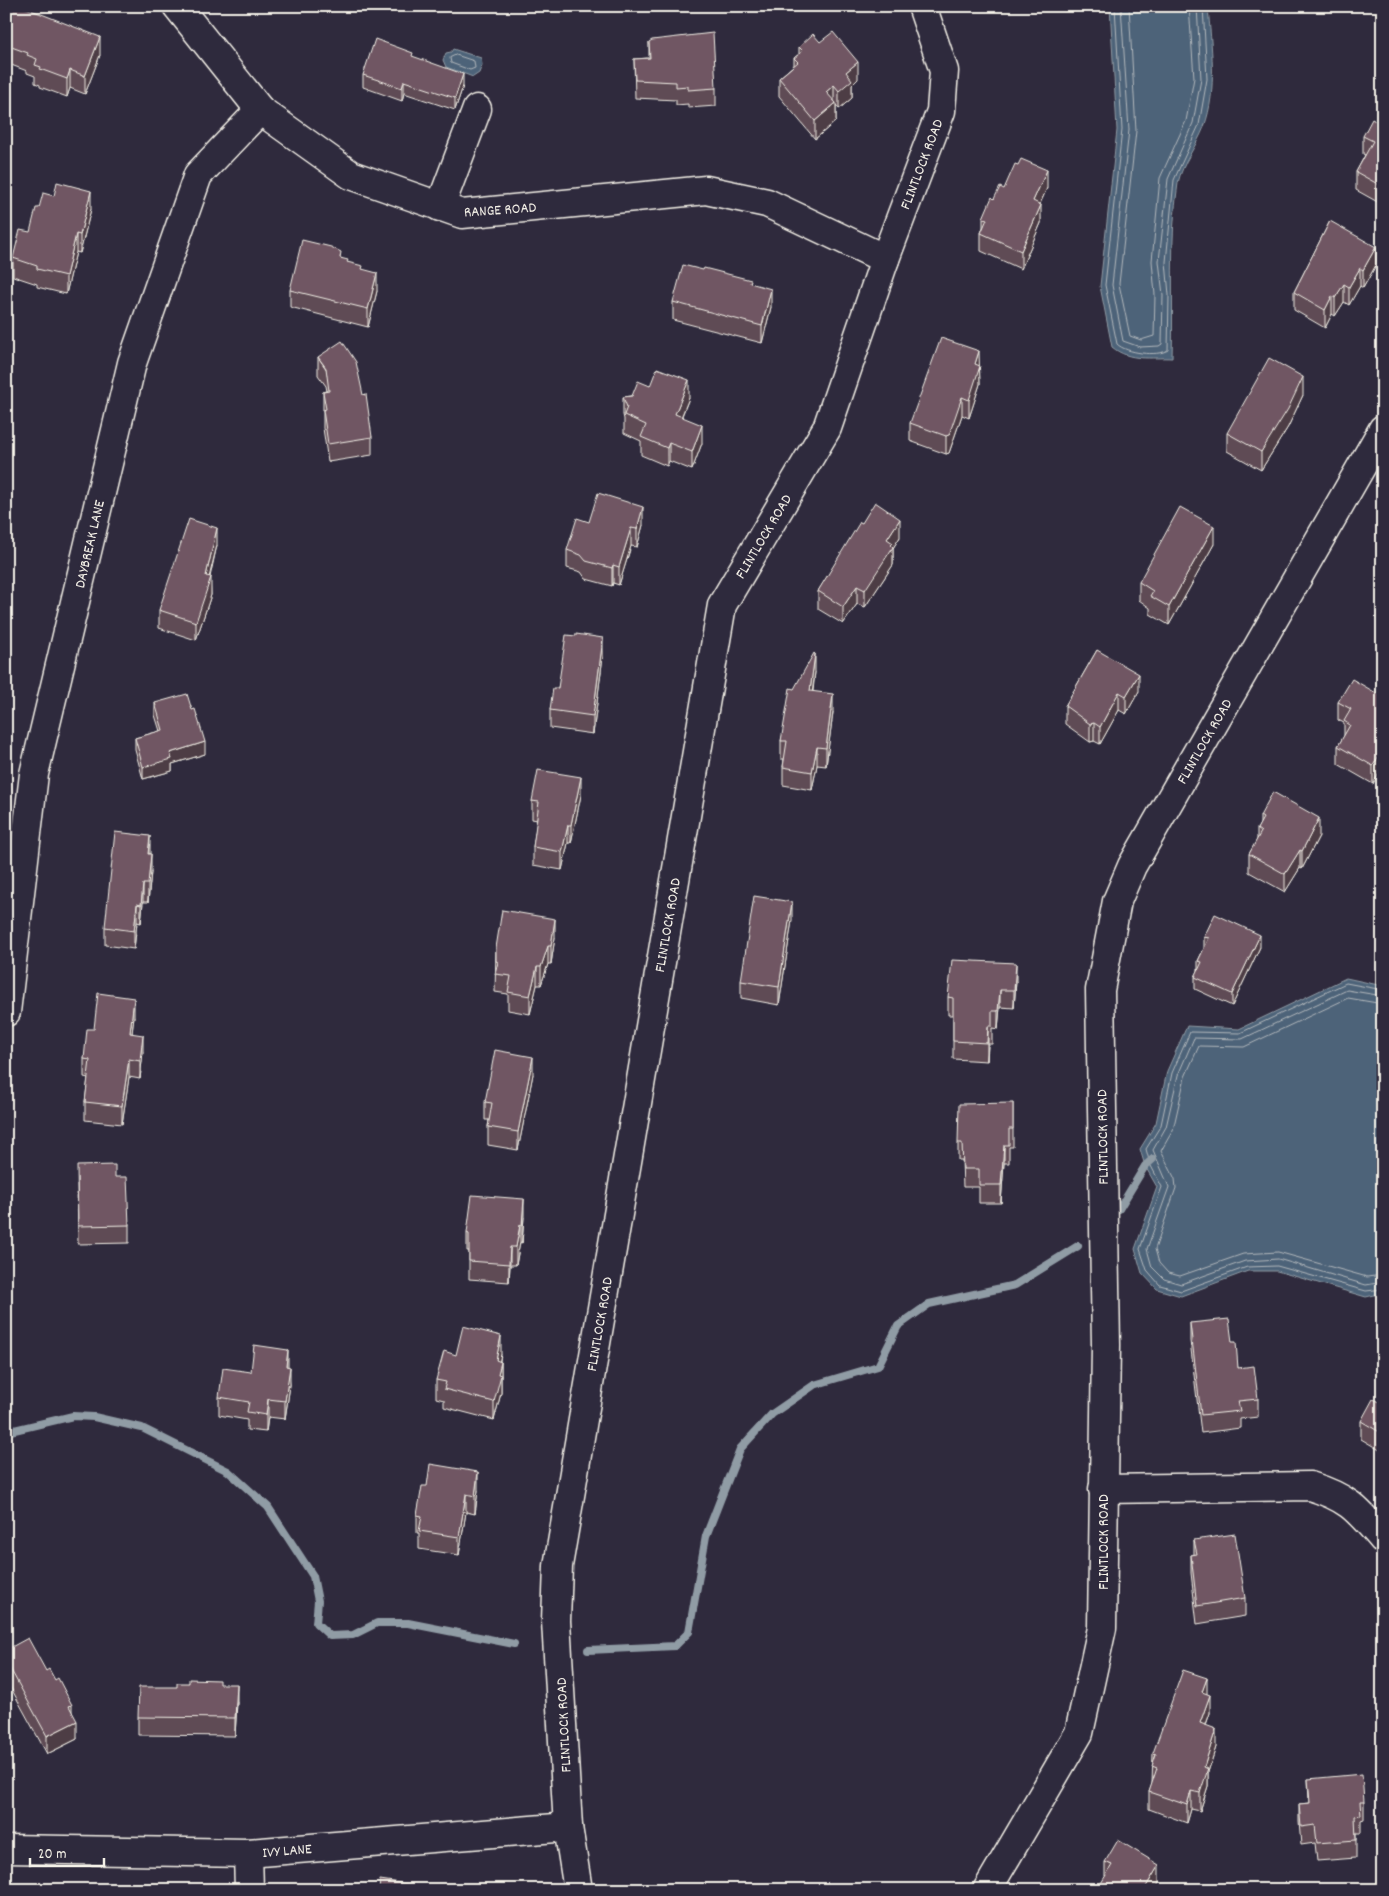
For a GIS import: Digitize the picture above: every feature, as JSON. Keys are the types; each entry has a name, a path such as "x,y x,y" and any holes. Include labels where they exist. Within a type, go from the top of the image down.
{"street":[{"name":"RANGE ROAD","path":"177,6 260,110 350,175 462,214 706,190 767,203 885,259"},
{"name":"FLINTLOCK ROAD","path":"578,1890 568,1827 556,1621 558,1566 722,606 827,428 885,259 941,111 944,71 922,6"},
{"path":"440,207 477,109"},
{"name":"DAYBREAK LANE","path":"6,1012 34,774 132,363 198,174 260,110"},
{"name":"FLINTLOCK ROAD","path":"987,1890 1079,1733 1102,1628 1106,1345 1100,990 1117,901 1132,866 1383,429"},
{"path":"1103,1489 1310,1486 1334,1493 1355,1506 1383,1539"},
{"name":"IVY LANE","path":"6,1848 248,1853 568,1827"},
{"path":"248,1853 249,1890"}],"water":[{"path":"1110,6 1208,6 1212,52 1211,98 1204,127 1180,176 1175,205 1172,358 1133,357 1119,352 1112,347 1100,286 1117,130"},
{"path":"453,49 481,58 482,65 479,73 473,77 446,67 443,60 446,53 451,52"},
{"path":"1346,978 1383,986 1383,1293 1366,1297 1277,1271 1248,1271 1181,1296 1157,1289 1142,1273 1135,1249 1157,1187 1145,1166 1140,1149 1156,1123 1167,1071 1187,1026 1239,1029"}],"building":[{"path":"6,6 21,6 100,37 85,76 70,70 67,79 40,69 41,67 35,65 37,59 27,55 28,53 6,45"},
{"path":"833,32 858,62 846,72 852,80 839,91 834,85 826,92 836,103 815,121 779,78 798,62 794,58 803,51 799,47 813,34 820,42"},
{"path":"713,33 716,88 688,90 688,86 676,87 676,82 635,80 634,59 650,58 649,42 652,40"},
{"path":"375,39 413,53 412,56 463,74 455,98 404,81 402,88 363,75"},
{"path":"1372,119 1382,125 1383,123 1383,187 1356,172 1373,141 1363,136"},
{"path":"1021,159 1047,170 1033,201 1041,205 1021,251 981,233 987,219 983,218 992,197 994,199 1000,187 1004,189 1015,164 1018,165"},
{"path":"57,182 91,191 80,235 76,234 66,276 37,269 37,266 13,258 20,230 30,232 36,208 39,208 43,193 54,196"},
{"path":"1330,221 1376,247 1363,270 1360,268 1349,287 1344,284 1335,298 1332,296 1325,310 1294,292"},
{"path":"302,240 331,247 341,252 340,258 348,260 347,262 363,266 362,269 377,273 368,309 290,290"},
{"path":"683,265 703,270 704,268 751,280 750,283 771,289 762,326 673,302"},
{"path":"941,338 979,351 975,364 980,366 969,400 962,397 949,435 946,436 910,423"},
{"path":"342,341 356,362 363,395 366,394 372,437 328,444 323,410 326,409 323,392 329,391 326,368 318,357"},
{"path":"1269,358 1303,377 1288,409 1261,452 1227,433"},
{"path":"657,368 689,380 675,414 702,425 692,452 669,443 667,448 641,437 646,425 624,415 627,407 623,397 632,396 638,381 650,386"},
{"path":"598,493 643,507 637,529 631,528 619,567 613,565 612,568 586,561 581,555 567,550 577,518 589,522"},
{"path":"875,502 900,519 887,539 893,543 891,545 893,547 865,590 857,586 843,607 818,591 860,522 862,523"},
{"path":"1180,507 1214,526 1169,607 1150,596 1153,591 1139,582"},
{"path":"189,519 217,528 206,576 211,577 196,622 159,610"},
{"path":"576,634 603,638 593,716 550,710 553,688 558,688 566,635 576,636"},
{"path":"1097,650 1139,674 1126,696 1119,692 1100,727 1094,723 1090,724 1065,706"},
{"path":"814,653 810,691 833,694 826,748 817,747 812,772 783,767 787,741 781,741 790,688 794,689"},
{"path":"1352,679 1383,697 1383,748 1373,766 1338,746 1350,725 1344,721 1351,709 1338,702"},
{"path":"187,694 192,710 195,709 205,742 170,753 172,759 143,767 135,738 163,730 155,703"},
{"path":"538,770 581,777 571,825 568,825 562,852 533,847 539,802 532,801"},
{"path":"1273,792 1319,818 1302,851 1300,850 1285,874 1249,854 1261,832 1257,829 1263,818 1260,816"},
{"path":"115,832 150,836 148,854 151,854 148,884 143,884 141,905 137,904 134,931 105,927"},
{"path":"754,896 792,902 779,987 741,981"},
{"path":"502,910 555,919 551,946 548,946 541,967 537,967 530,996 508,992 511,976 495,974 498,962 496,961 496,948"},
{"path":"1215,914 1260,935 1232,994 1195,977 1202,962 1198,961 1209,938 1204,937"},
{"path":"952,960 1016,963 1014,990 1000,990 998,1011 992,1011 992,1026 988,1026 987,1043 953,1041 953,998 948,997"},
{"path":"98,993 134,998 130,1033 143,1035 140,1061 129,1059 122,1106 85,1102 90,1060 84,1059 87,1029 94,1029"},
{"path":"495,1050 533,1057 518,1132 488,1127 492,1103 485,1102"},
{"path":"1013,1103 1013,1129 1009,1129 1009,1145 1004,1145 1001,1185 979,1185 979,1169 963,1169 962,1143 958,1143 959,1104"},
{"path":"115,1165 115,1177 127,1177 129,1225 78,1226 77,1166"},
{"path":"472,1195 524,1199 522,1225 520,1225 516,1247 510,1247 509,1264 469,1261 469,1234 467,1233"},
{"path":"1229,1319 1232,1342 1236,1342 1238,1368 1254,1366 1258,1399 1238,1401 1240,1411 1201,1415 1190,1323"},
{"path":"463,1326 501,1336 496,1360 501,1362 498,1374 501,1375 494,1402 444,1389 446,1382 436,1380 444,1351 456,1355"},
{"path":"254,1345 288,1350 286,1366 290,1367 285,1401 268,1399 266,1415 247,1412 249,1402 219,1397 223,1368 251,1372"},
{"path":"1383,1397 1383,1434 1361,1421 1373,1399 1380,1402"},
{"path":"430,1464 478,1472 475,1496 466,1494 459,1537 419,1531 422,1516 417,1515 422,1486 427,1486"},
{"path":"1235,1534 1245,1598 1197,1606 1191,1555 1197,1554 1194,1540"},
{"path":"28,1638 46,1671 49,1669 55,1680 58,1678 72,1705 69,1706 77,1721 47,1736 6,1661 6,1650"},
{"path":"1183,1670 1207,1678 1202,1692 1210,1695 1200,1723 1216,1729 1204,1767 1208,1769 1200,1793 1191,1791 1187,1805 1149,1792 1157,1768 1152,1766 1156,1754 1153,1753"},
{"path":"189,1679 219,1680 219,1684 237,1684 235,1718 138,1717 139,1687 177,1687 177,1683 189,1683"},
{"path":"1362,1774 1364,1802 1360,1802 1361,1815 1355,1816 1356,1840 1317,1843 1315,1825 1301,1827 1299,1804 1310,1803 1308,1779"},
{"path":"1118,1840 1159,1865 1144,1890 1097,1890 1112,1865 1105,1862"},
{"path":"380,1880 414,1885 413,1890 379,1890"}],"waterway":[{"path":"1119,1209 1145,1166 1153,1159"},
{"path":"588,1650 675,1646 689,1632 706,1536 740,1449 772,1414 814,1385 878,1366 898,1326 929,1304 1015,1285 1078,1246"},
{"path":"6,1432 73,1416 94,1417 142,1428 228,1471 268,1507 313,1576 318,1601 316,1623 330,1636 353,1635 377,1623 408,1623 514,1644"}]}
